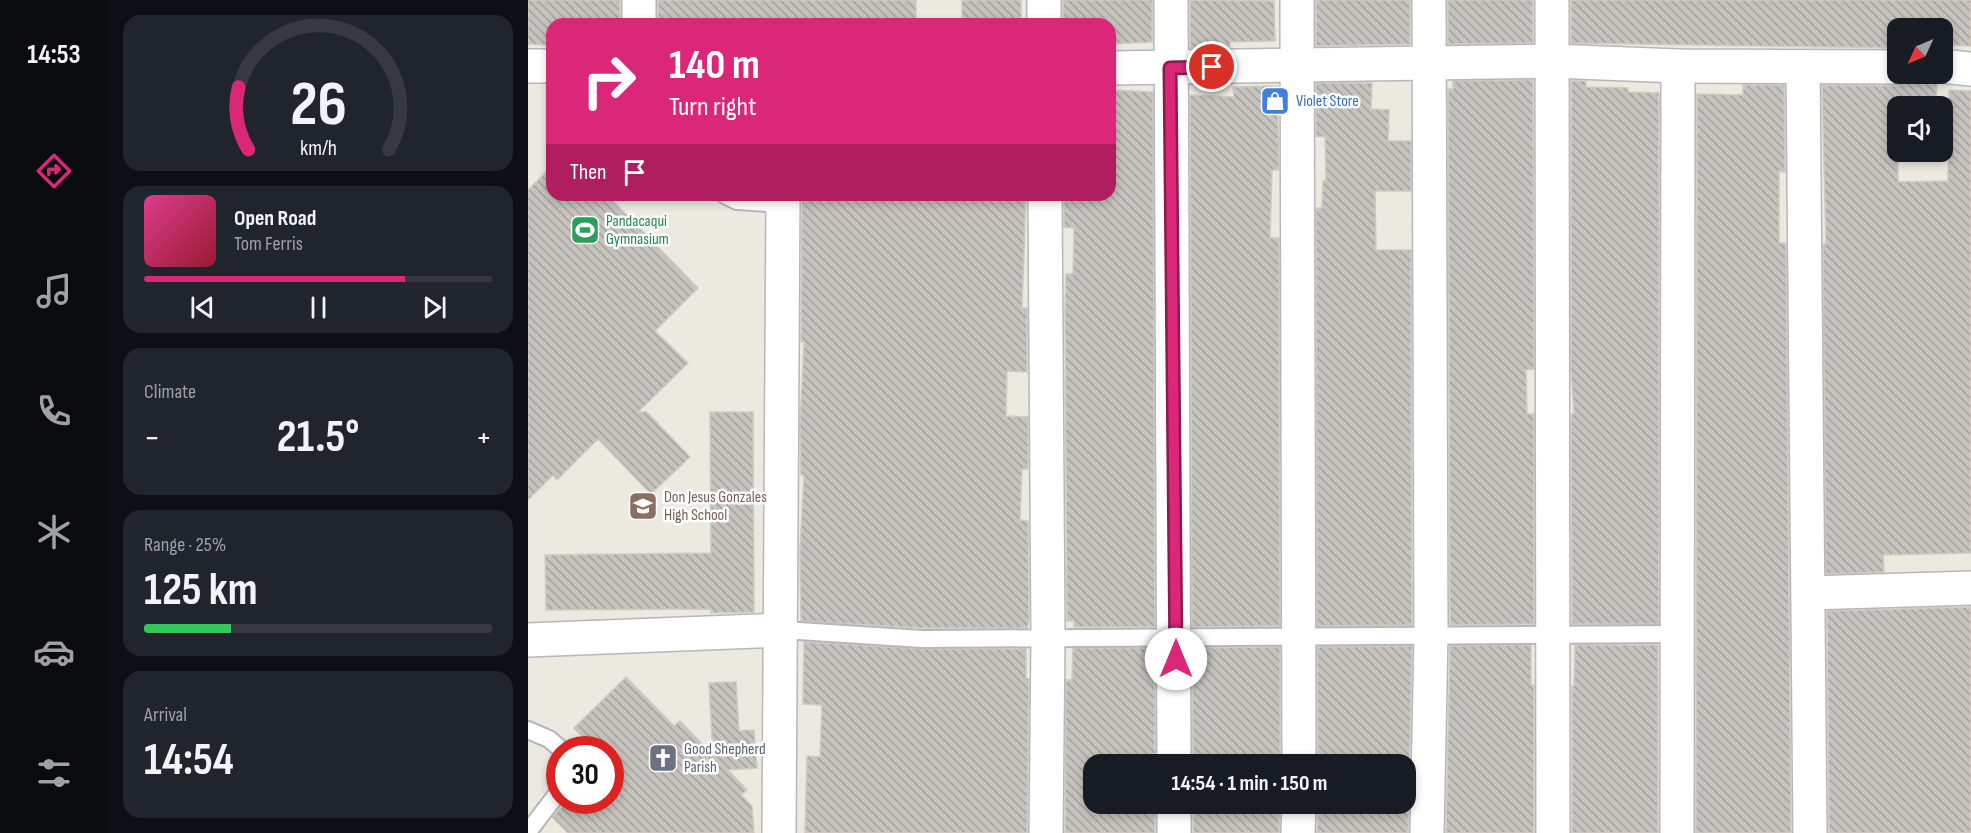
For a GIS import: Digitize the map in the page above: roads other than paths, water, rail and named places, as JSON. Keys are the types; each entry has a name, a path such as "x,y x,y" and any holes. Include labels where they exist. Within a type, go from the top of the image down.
{"street":[{"path":"639,0 639,18"},
{"path":"1044,0 1044,18"},
{"path":"1171,0 1176,638 1174,754"},
{"path":"1297,0 1299,754"},
{"path":"1427,833 1431,635 1429,0"},
{"path":"1552,0 1553,833"},
{"path":"1116,68 1552,61 1678,66 1887,67"},
{"path":"528,66 546,66"},
{"path":"1677,833 1678,66"},
{"path":"1803,67 1810,833"},
{"path":"1953,67 1971,69"},
{"path":"779,833 783,630 783,201"},
{"path":"1045,201 1048,637 1046,833"},
{"path":"1809,593 1971,588"},
{"path":"528,640 783,630"},
{"path":"1174,814 1174,833"},
{"path":"1298,833 1299,814"}],"lane":[{"path":"783,630 922,639 1676,634"},
{"path":"528,730 546,738"},
{"path":"528,830 546,808"}],"place":[{"name":"Violet Store","path":"1275,101"},
{"name":"Pandacaqui Gymnasium","path":"585,230"},
{"name":"Don Jesus Gonzales High School","path":"643,506"},
{"name":"Good Shepherd Parish","path":"663,758"}]}
